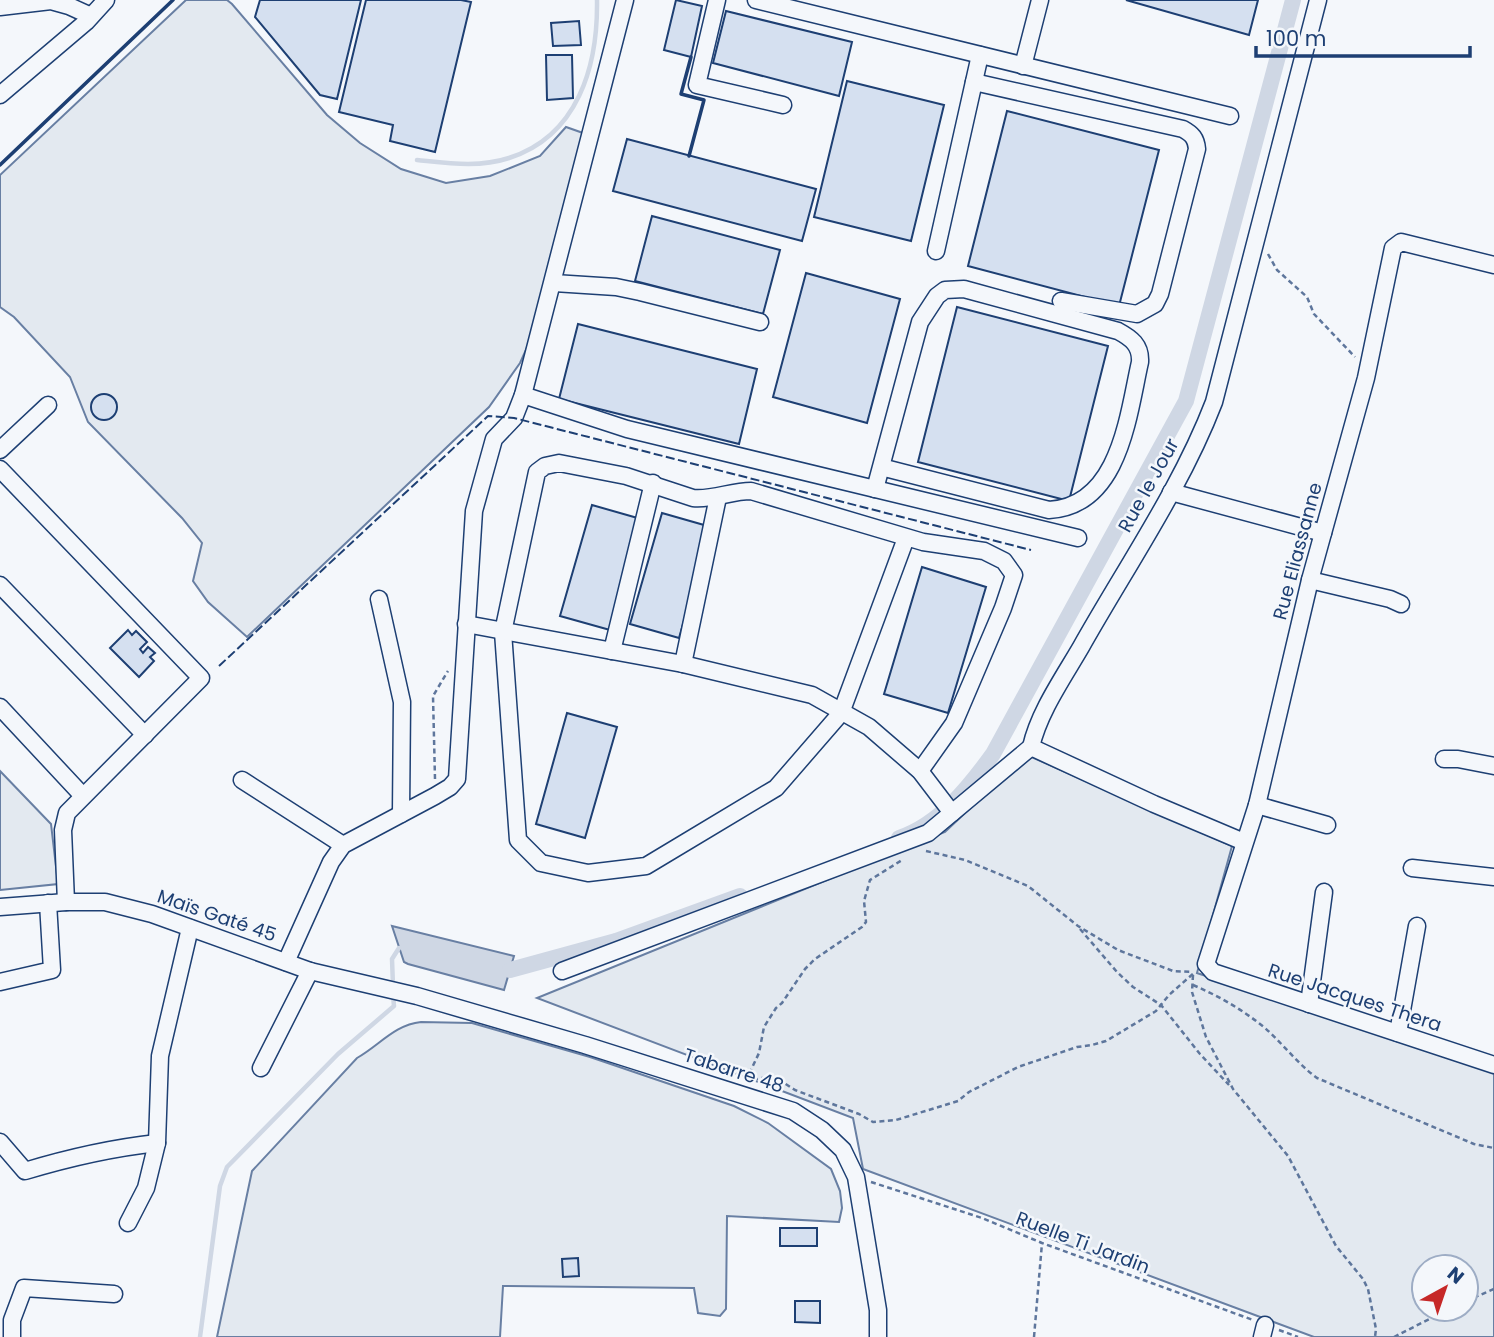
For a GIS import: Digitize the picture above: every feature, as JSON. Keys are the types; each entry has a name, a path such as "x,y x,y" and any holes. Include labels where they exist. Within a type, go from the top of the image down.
{"street":[{"path":"0,94 106,0"},
{"path":"286,962 331,862 343,845 450,788 457,779 474,511 494,439 514,418 523,395 625,0"},
{"path":"718,0 697,85 783,105"},
{"path":"755,0 1230,116"},
{"path":"1023,66 1040,0"},
{"name":"Rue le Jour","path":"1031,747 1056,690 1171,492 1207,421 1318,0"},
{"path":"0,7 51,1 91,16"},
{"path":"936,251 980,55"},
{"path":"974,82 1183,129 1191,133 1196,140 1197,149 1160,294 1155,304 1137,314 1060,301"},
{"name":"Rue Eliassanne","path":"1200,968 1256,806 1310,580 1366,378 1393,248 1401,242 1494,265"},
{"path":"554,283 616,287 760,322"},
{"path":"875,489 920,322 937,296 945,290 964,289 1118,331 1127,335 1139,349 1140,362 1119,452 1095,489 1077,504 1065,509 1049,510 881,467"},
{"path":"523,395 627,429 1078,538"},
{"path":"0,450 48,405"},
{"path":"906,538 841,713 776,788 646,866 588,873 541,863 518,840 503,632 537,472 545,466 559,463 653,484 693,498 705,499 737,491 751,491 906,538 984,551 1004,561 1014,575 1003,608 954,723 920,771"},
{"path":"0,469 201,678 67,813 64,830 66,902"},
{"path":"612,651 653,484"},
{"path":"1171,492 1323,533"},
{"path":"683,664 718,497"},
{"path":"1310,580 1401,604"},
{"path":"0,585 145,735"},
{"path":"379,599 402,702 401,814"},
{"path":"466,624 683,664 812,695 869,727 920,771 952,813"},
{"path":"0,707 83,796"},
{"path":"562,971 928,833 1031,747 1244,842"},
{"path":"1444,759 1458,758 1494,765"},
{"path":"242,780 343,845"},
{"path":"1256,806 1327,824"},
{"path":"1412,868 1494,877"},
{"path":"1309,1004 1324,892"},
{"name":"Maïs Gaté 45","path":"0,907 105,902 152,914 310,971 417,996"},
{"path":"0,982 52,970 48,903"},
{"path":"1398,1033 1417,926"},
{"path":"128,1223 146,1188 157,1143 160,1056 190,928"},
{"name":"Rue Jacques Thera","path":"1200,968 1494,1065"},
{"path":"261,1068 310,971"},
{"name":"Tabarre 48","path":"417,996 585,1045 793,1111 822,1130 843,1150 856,1177 878,1310 878,1337"},
{"path":"0,1142 25,1171 66,1159 157,1143"},
{"path":"12,1337 12,1320 24,1288 114,1294"}],"path":[{"path":"1256,232 1277,270 1307,297 1314,314 1355,357 1366,378"},
{"path":"435,796 433,696 464,644"},
{"path":"925,851 965,860 1028,886 1078,926 1118,950 1173,971 1200,968"},
{"path":"751,1070 759,1052 764,1027 776,1008 815,959 866,922 864,901 870,880 908,855"},
{"path":"1078,926 1117,972 1154,1002 1161,1004 1200,1054 1233,1089 1288,1156 1336,1246 1368,1289 1376,1329 1375,1337"},
{"path":"1200,968 1192,985 1202,1027 1233,1089"},
{"path":"753,1080 762,1078 781,1081 795,1090 873,1122 896,1120 958,1101 986,1082 1018,1067 1077,1046 1106,1041 1148,1017 1177,986 1200,968"},
{"path":"1192,985 1225,1000 1264,1027 1317,1078 1474,1144 1494,1148"},
{"name":"Ruelle Ti Jardin","path":"856,1177 982,1218 1264,1331 1298,1337"},
{"path":"1034,1337 1042,1242"},
{"path":"1394,1337 1422,1323"}],"shaded area":[{"path":"186,0 227,0 327,115 360,143 401,169 446,183 490,176 540,156 566,127 583,133 535,330 520,363 489,407 247,637 208,602 193,581 202,543 182,518 88,422 70,377 14,317 0,307 0,175"},
{"path":"1027,755 1232,846 1197,973 1494,1071 1494,1337 1314,1337 863,1169 853,1118 537,998 945,832"},
{"path":"0,771 51,824 58,884 0,890"},
{"path":"392,926 514,956 504,990 404,962"},
{"path":"421,1022 472,1023 590,1057 734,1106 768,1123 831,1169 840,1191 842,1208 839,1222 727,1216 726,1309 720,1316 698,1313 694,1288 503,1286 500,1337 217,1337 252,1171 357,1058 395,1031"}],"building":[{"path":"260,0 361,0 337,99 320,95 255,17"},
{"path":"366,0 471,2 435,152 390,141 393,125 339,112"},
{"path":"676,0 702,6 691,57 664,50"},
{"path":"1126,0 1258,0 1249,35"},
{"path":"726,11 852,42 839,96 713,63"},
{"path":"579,21 581,45 553,46 551,23"},
{"path":"546,55 572,55 573,98 547,100"},
{"path":"847,81 944,105 911,241 814,217"},
{"path":"1007,111 1159,150 1119,306 968,266"},
{"path":"627,139 816,189 802,241 613,191"},
{"path":"652,216 780,250 763,314 635,281"},
{"path":"806,273 900,299 867,423 773,397"},
{"path":"957,307 1108,346 1069,501 918,462"},
{"path":"578,324 757,369 739,444 559,399"},
{"path":"104,394 113,398 117,407 113,416 104,420 95,416 91,407 95,398"},
{"path":"592,505 641,519 610,630 560,616"},
{"path":"662,513 711,527 679,638 630,624"},
{"path":"922,567 986,587 948,713 884,694"},
{"path":"128,630 132,635 136,631 147,642 140,649 143,653 148,647 155,653 150,657 154,661 139,677 110,648"},
{"path":"567,713 617,727 585,838 536,824"},
{"path":"780,1228 817,1228 817,1246 780,1246"},
{"path":"578,1258 579,1276 563,1277 562,1259"},
{"path":"795,1301 820,1301 820,1323 795,1322"}],"waterway":[{"path":"417,160 463,164 498,161 533,148 552,133 567,116 588,73 597,0"},
{"path":"899,838 928,824 940,814 964,791 993,754 1186,401 1293,0"},
{"path":"510,970 616,941 740,896"},
{"path":"393,986 392,959 399,948"},
{"path":"200,1337 220,1186 227,1167 338,1054 394,1006 393,995"}],"fence":[{"path":"219,666 488,416 514,418 1031,550"}],"wall":[{"path":"0,165 173,0"},
{"path":"689,156 704,100 681,94 691,57"}]}
